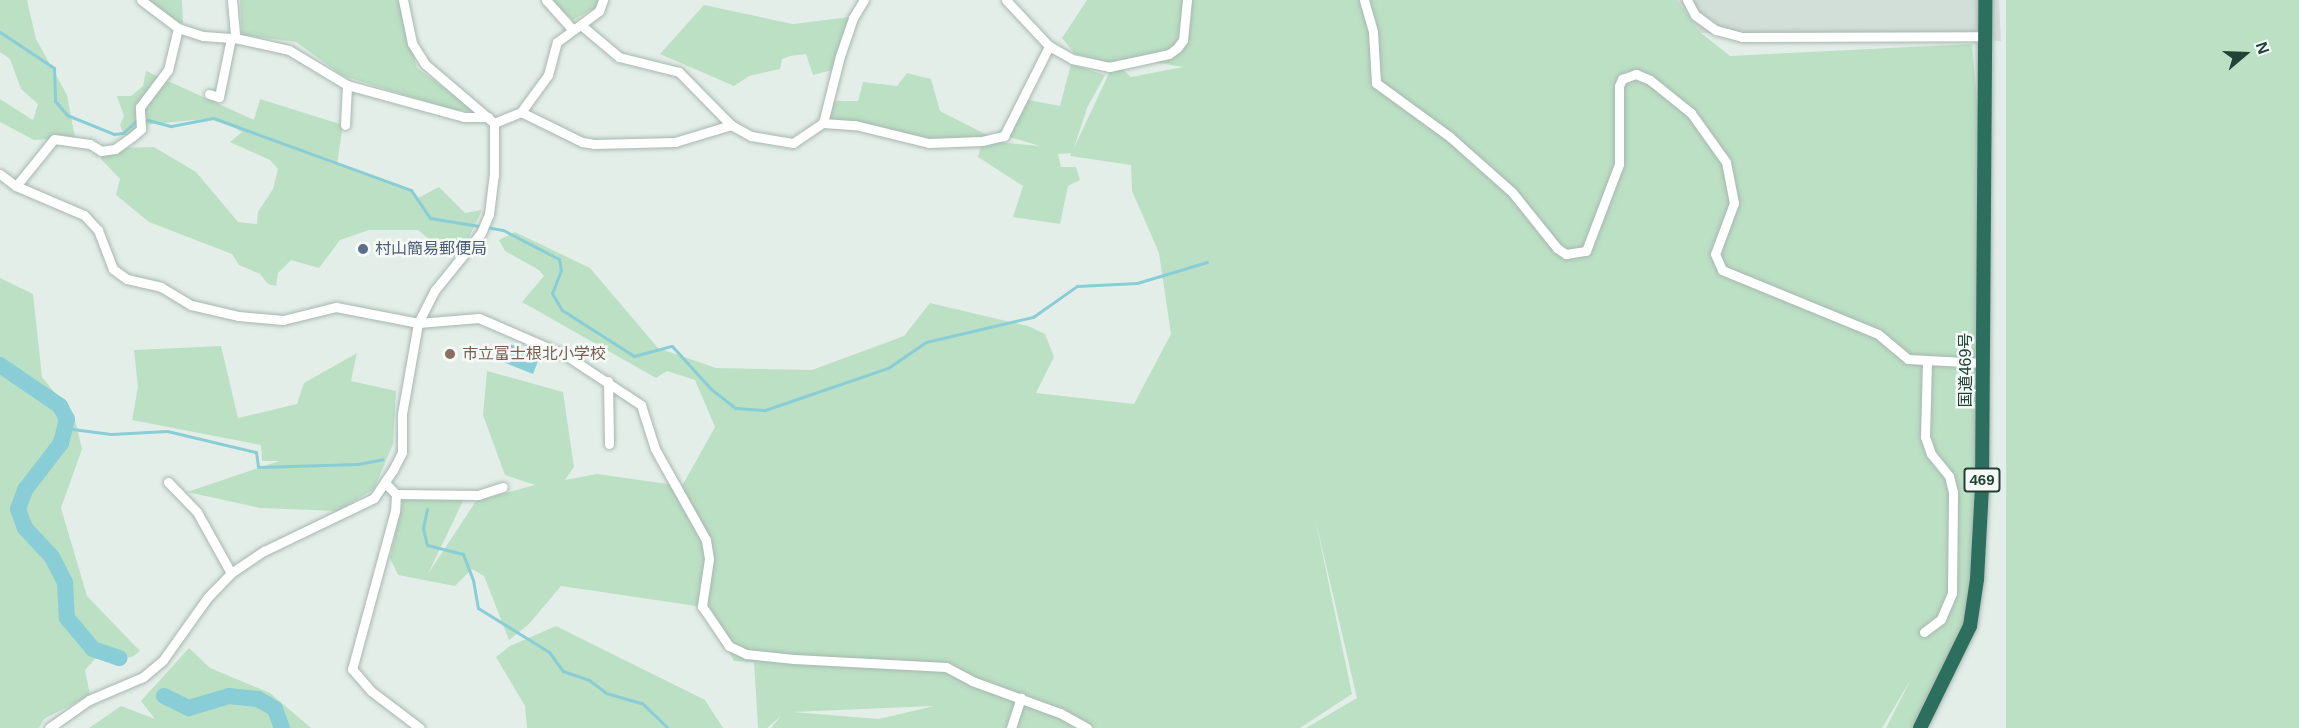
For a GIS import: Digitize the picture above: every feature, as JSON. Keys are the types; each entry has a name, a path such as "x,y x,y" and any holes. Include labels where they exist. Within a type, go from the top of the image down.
{"highway":[{"name":"国道469号","path":"1920,728 1970,626 1982,497 1985,0"}],"street":[{"path":"141,0 178,28 203,36 233,38 289,50 346,85 464,117 491,120 521,112 548,75 557,42 599,11 603,0"},
{"path":"209,94 219,97 233,38 232,0"},
{"path":"403,0 412,43 425,64 491,120"},
{"path":"546,0 577,27 619,57 679,72 731,125 751,136 793,144 823,123 855,125 929,143 982,141 1004,136 1049,46"},
{"path":"823,123 840,56 853,18 864,0"},
{"path":"1006,0 1049,46 1072,59 1109,67 1169,54 1177,48 1183,39 1186,0"},
{"path":"1364,0 1373,32 1376,83 1450,137 1512,192 1557,248 1566,254 1586,251 1619,164 1619,86 1622,79 1636,74 1650,80 1691,113 1726,162 1734,203 1715,254 1722,270 1869,329 1886,341 1898,354 1927,363 1983,363"},
{"path":"1687,0 1695,15 1716,30 1742,37 1984,36"},
{"path":"16,186 54,139 90,144 101,151 115,149 141,129 140,107 168,70 178,28"},
{"path":"345,125 346,85"},
{"path":"521,112 582,142 594,144 675,142 731,125"},
{"path":"50,728 89,699 135,681 157,666 231,573 264,551 374,498 386,484 402,452 402,414 418,323 435,290 481,233 489,214 491,120"},
{"path":"0,174 16,186 84,215 98,230 113,269 127,279 161,287 191,305 238,316 283,320 336,307 418,323 479,318 567,356 641,405 655,449 701,527 709,559 702,606 729,646 746,654 794,659 946,667 972,681 1021,698 1087,728"},
{"path":"1924,632 1941,619 1952,593 1953,492 1949,476 1931,454 1925,437 1927,363"},
{"path":"608,381 609,444"},
{"path":"168,482 197,512 231,573"},
{"path":"386,484 396,494 478,495 503,487"},
{"path":"396,494 352,669 371,691 420,728"},
{"path":"1011,728 1021,698"}],"shaded area":[{"path":"1677,0 1999,0 2001,41 1701,33"}],"green space":[{"path":"0,0 27,0 36,39 67,95 75,138 34,140 0,122 0,99 33,120 38,104 21,89 10,59 0,52"},
{"path":"146,0 182,0 183,24 156,9"},
{"path":"240,0 399,0 417,68 475,111 454,110 343,76 296,42 242,35"},
{"path":"550,0 598,0 597,7 573,20"},
{"path":"1087,0 1677,0 1701,33 1730,56 1972,44 1982,157 1977,584 1948,677 1914,728 1886,728 1911,679 1882,728 1306,728 1357,698 1315,518 1352,694 1300,728 771,728 781,716 767,728 758,728 754,662 734,661 703,607 561,586 529,624 509,640 484,576 472,569 455,586 398,575 390,558 403,499 413,494 464,499 428,574 476,501 535,485 505,475 483,415 487,371 563,392 574,467 565,480 597,474 682,486 715,427 695,380 667,371 656,378 522,302 544,276 539,270 505,251 499,240 515,232 590,268 658,348 716,368 812,370 904,336 930,303 1028,326 1045,334 1054,357 1036,393 1134,404 1171,334 1159,253 1132,191 1131,165 1070,156 1071,153 1058,154 1061,167 1076,167 1080,180 1068,186 1060,224 1013,217 1023,186 978,157 982,142 936,142 824,122 827,101 858,101 863,82 897,86 907,73 931,79 940,111 993,138 985,141 1040,146 1003,135 1024,99 1060,106 1071,64 1105,75 1087,108 1074,148 1111,69 1123,70 1131,77 1183,67 1135,59 1107,62 1075,54 1062,38","holes":["934,706 879,719 793,712"]},
{"path":"2006,0 2299,0 2299,728 2006,728"},
{"path":"704,5 793,24 850,17 836,69 813,75 806,54 790,56 782,59 780,69 749,76 734,86 660,54"},
{"path":"146,71 254,120 260,99 343,125 337,164 409,190 418,198 439,187 465,213 482,210 463,250 434,243 418,230 369,230 340,240 319,268 291,260 278,273 276,286 268,284 260,274 239,265 232,254 149,222 116,195 120,179 100,158 117,148 154,147 196,172 238,222 257,224 258,212 273,189 278,169 270,160 230,142 242,132 216,118 143,125 133,136 124,135 120,125 124,116 117,96 131,96 143,86"},
{"path":"0,278 33,294 42,377 74,416 82,449 61,508 87,596 140,651 132,657 95,659 85,670 90,695 44,719 39,728 0,728"},
{"path":"221,346 238,418 297,404 304,383 357,353 351,381 396,391 393,444 374,489 338,511 260,508 187,492 279,461 262,461 261,445 132,420 138,387 134,350"},
{"path":"556,626 705,700 723,728 527,728 525,706 496,657 510,646"},
{"path":"189,648 210,668 270,693 311,728 89,728 121,706 155,719 141,701"}],"water":[{"path":"510,344 540,356 533,374 503,362"}],"waterway":[{"path":"0,32 54,68 55,101 67,115 114,134 123,133 136,121 148,120 171,126 213,118 411,190 430,218 503,230 559,259 561,270 552,293 562,310 634,356 672,346 711,389 735,408 765,410 888,368 926,342 1033,317 1077,286 1137,283 1207,262"},
{"path":"0,365 60,406 67,419 61,443 25,490 18,509 25,528 52,557 65,582 67,618 93,649 119,658"},
{"path":"65,428 111,434 167,431 256,452 258,467 358,464 383,459"},
{"path":"427,509 423,528 427,545 463,554 473,580 478,608 549,652 563,671 589,680 606,693 642,703 668,728"},
{"path":"164,696 189,708 229,696 258,699 275,709 282,728"}],"place":[{"name":"村山簡易郵便局","path":"363,249"},
{"name":"市立富士根北小学校","path":"450,354"}]}
